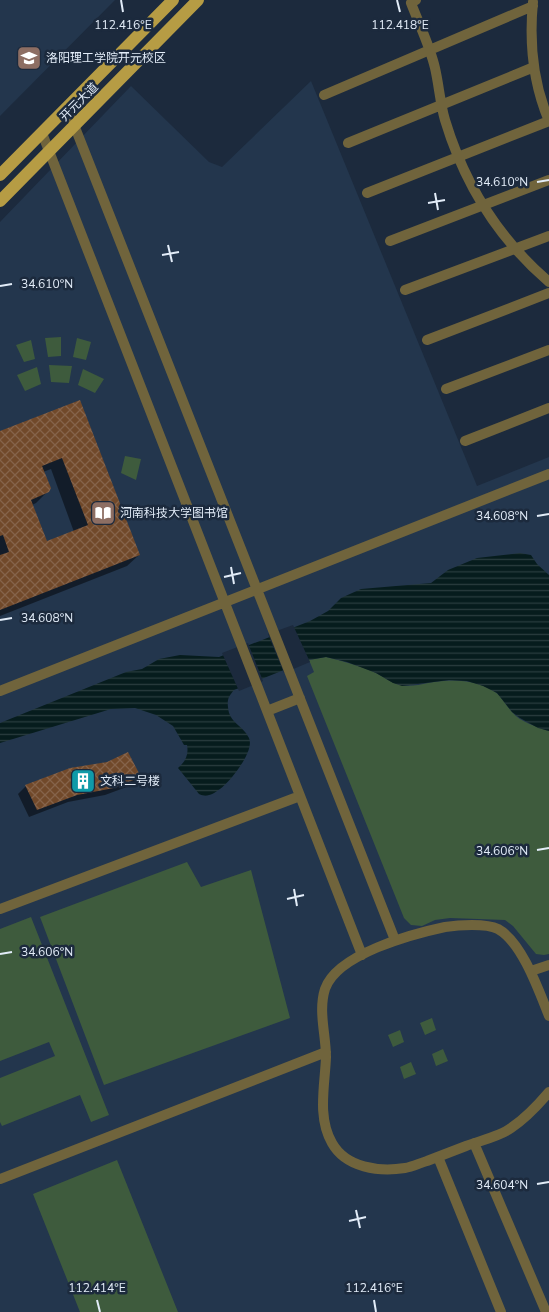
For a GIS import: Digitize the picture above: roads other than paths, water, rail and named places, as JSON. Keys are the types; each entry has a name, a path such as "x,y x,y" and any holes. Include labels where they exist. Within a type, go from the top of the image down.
{"main road":[{"name":"开元大道","path":"0,175 173,0"},
{"name":"开元大道","path":"0,201 198,0"}],"lane":[{"path":"416,0 410,3 435,67 450,135 474,191 515,249 549,282"},
{"path":"324,94 429,50 533,3 531,39 534,67 539,93 549,121 367,193"},
{"path":"348,143 534,67"},
{"path":"67,107 395,940"},
{"path":"42,133 362,955"},
{"path":"390,241 549,180"},
{"path":"405,290 549,236"},
{"path":"427,340 549,293"},
{"path":"446,389 549,350"},
{"path":"465,441 549,408"},
{"path":"0,691 549,474"},
{"path":"267,711 300,698"},
{"path":"0,909 300,796"},
{"path":"549,1016 532,972 505,934 497,929 486,926 451,926 422,932 395,940 362,955 333,976 325,989 322,1004 326,1052 323,1087 326,1128 331,1142 340,1154 354,1164 380,1169 406,1168 510,1130 535,1108 549,1092"},
{"path":"532,972 549,965"},
{"path":"0,1179 326,1052"},
{"path":"474,1143 546,1312 549,1311"},
{"path":"438,1156 501,1312"}],"place":[{"name":"洛阳理工学院开元校区","path":"29,58"},
{"name":"河南科技大学图书馆","path":"103,513"},
{"name":"文科二号楼","path":"83,781"}]}
